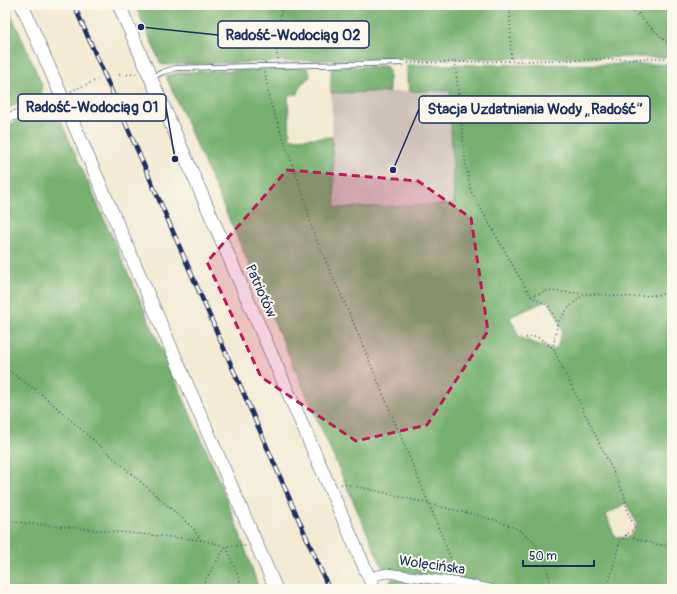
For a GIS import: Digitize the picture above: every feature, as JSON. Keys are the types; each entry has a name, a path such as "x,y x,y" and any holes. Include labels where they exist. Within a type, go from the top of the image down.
{"main road":[{"path":"22,5 276,589"},
{"name":"Patriotów","path":"119,5 372,583"}],"street":[{"path":"5,119 62,98"},
{"name":"Wolęcińska","path":"372,583 387,573 461,583 490,589"}],"lane":[{"path":"151,78 176,68 402,63"}],"path":[{"path":"281,66 276,49 282,5"},
{"path":"510,5 511,60"},
{"path":"620,5 638,16 672,47"},
{"path":"638,5 638,16"},
{"path":"402,63 672,58"},
{"path":"455,61 466,167 471,191 531,296 548,306 557,325"},
{"path":"265,66 269,98 304,197 314,235 429,504 461,583"},
{"path":"118,75 136,74 142,80 151,78"},
{"path":"62,98 74,89 97,80"},
{"path":"531,296 547,291 634,297 672,293"},
{"path":"553,348 557,325 563,314 574,302 586,294"},
{"path":"526,338 532,336 538,337 553,348 624,494 628,512 634,525 634,529 620,542 609,581 603,589"},
{"path":"5,369 38,391 193,528 201,540"},
{"path":"341,484 370,488 496,521 514,528 530,538 544,559 551,589"},
{"path":"5,521 201,540 226,546 258,547"},
{"path":"626,535 640,540 672,546"},
{"path":"200,589 226,546"},
{"path":"226,546 243,589"}],"highlighted area":[{"path":"287,170 418,181 471,218 488,331 427,425 356,441 261,377 207,262"}],"shaded area":[{"path":"450,90 454,204 335,208 331,93"}],"green space":[{"path":"5,5 8,5 42,85 40,95 5,109"},
{"path":"135,5 672,5 672,57 400,58 163,65 161,64"},
{"path":"672,64 672,589 507,589 383,569 166,76 181,72 307,68 310,77 301,84 298,94 288,95 290,139 332,137 335,208 454,204 450,91 410,91 407,80 407,65","holes":["548,300 560,322 562,332 557,348 553,350 519,337 510,317","626,503 637,524 634,531 627,538 615,537 606,515"]},
{"path":"386,66 389,71 389,92 331,93 331,72 333,67"},
{"path":"45,111 60,119 211,461 240,534 259,589 5,589 5,126"},
{"path":"393,578 437,587 438,589 391,589 389,583"}],"railway":[{"path":"74,5 329,589"}],"place":[{"name":"Radość-Wodociąg 02","path":"141,27"},
{"name":"Radość-Wodociąg 01","path":"175,159"},
{"name":"Stacja Uzdatniania Wody „Radość”","path":"393,170"}]}
